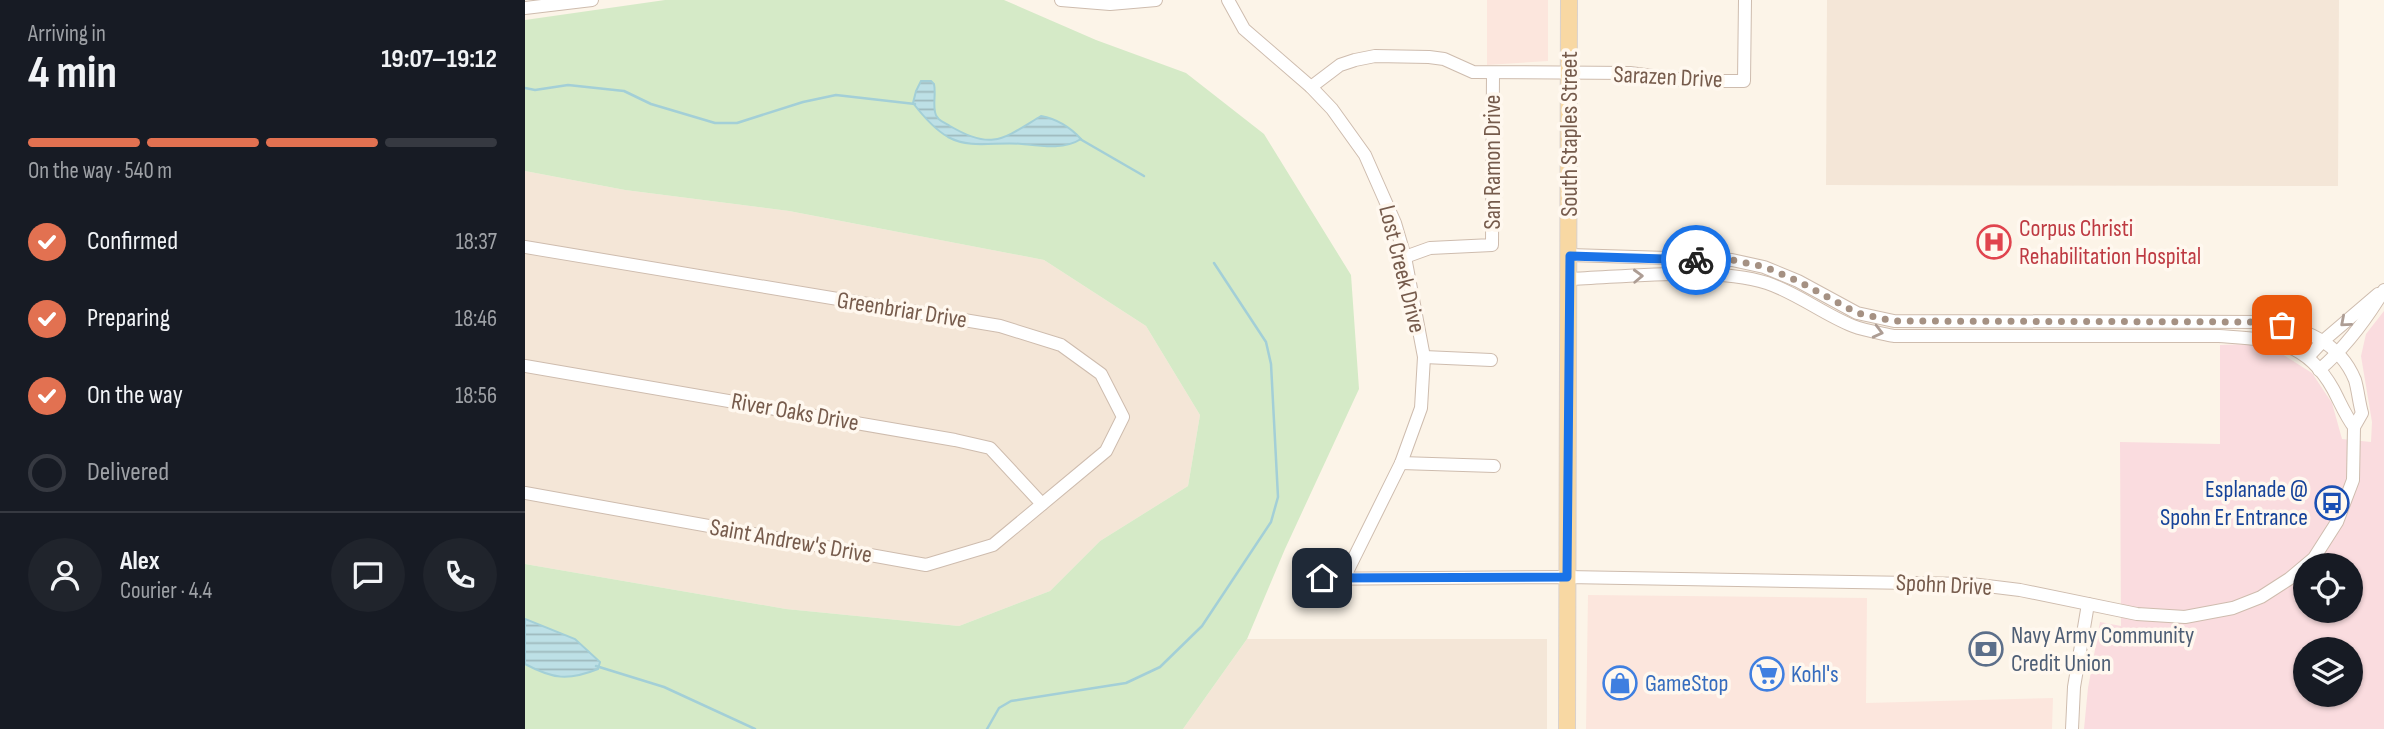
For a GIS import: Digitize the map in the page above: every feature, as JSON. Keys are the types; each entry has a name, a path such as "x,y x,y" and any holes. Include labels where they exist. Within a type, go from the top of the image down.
{"main road":[{"name":"South Staples Street","path":"1567,729 1569,0"}],"street":[{"path":"525,8 592,0"},
{"path":"1061,0 1110,4 1156,0"},
{"name":"Lost Creek Drive","path":"1228,0 1244,29 1311,87 1332,109 1365,155 1395,223 1405,257 1424,357 1421,408 1401,463 1344,578"},
{"name":"Sarazen Drive","path":"1311,87 1340,65 1375,56 1429,57 1473,72 1630,73 1691,81 1744,81 1745,0"},
{"name":"San Ramon Drive","path":"1405,257 1430,248 1493,245 1493,73"},
{"name":"Greenbriar Drive","path":"525,247 1000,326 1061,345 1101,374 1123,417 1106,452 1042,504"},
{"name":"Spohn Drive","path":"1301,579 1567,577 1971,584 2022,590 2137,614 2185,617 2232,608 2261,597 2289,579 2314,558 2337,522 2353,480 2354,427 2361,413 2354,380 2338,354 2323,341 2297,328 2267,322 1893,321 1857,313 1765,267 1732,260 1570,256"},
{"path":"1694,260 1694,274"},
{"path":"1569,279 1694,274 1739,277 1777,287 1853,326 1894,336 2219,336 2270,340 2293,347 2308,357 2333,388 2344,414 2354,427"},
{"path":"1777,287 1783,275"},
{"path":"2308,357 2384,290"},
{"path":"2319,370 2338,354 2384,290"},
{"path":"1929,322 1929,336"},
{"path":"2065,336 2066,322"},
{"path":"2219,322 2219,336"},
{"path":"1424,357 1491,360"},
{"name":"River Oaks Drive","path":"525,366 990,448 1042,504"},
{"path":"1401,463 1494,466"},
{"name":"Saint Andrew's Drive","path":"525,493 926,565 993,545 1042,504"},
{"path":"2072,729 2073,693 2088,604"}],"shaded area":[{"path":"1487,0 1548,0 1548,61 1487,65"},
{"path":"1827,0 2339,0 2338,186 1826,185"},
{"path":"525,171 625,190 789,211 1044,260 1146,326 1200,415 1188,486 1100,541 1050,591 959,626 786,609 525,564"},
{"path":"2384,311 2384,729 2084,729 2088,688 2100,622 2121,626 2120,442 2220,444 2220,345 2247,344 2271,347 2312,373 2332,403 2342,439 2371,442 2372,422 2361,356 2366,334"},
{"path":"1588,595 1867,598 1866,703 2053,698 2052,729 1586,729"},
{"path":"1247,639 1547,639 1547,729 1183,729"}],"green space":[{"path":"665,0 1004,0 1096,40 1186,73 1264,134 1351,275 1359,389 1285,549 1247,639 1183,729 525,729 525,564 786,609 959,626 1050,591 1100,541 1188,486 1200,415 1146,326 1044,260 789,211 625,190 525,171 525,20"}],"water":[{"path":"921,81 931,81 934,84 934,109 939,119 964,134 987,140 997,139 1017,131 1041,116 1063,124 1081,139 1067,145 1052,146 957,141 938,130 913,103"},
{"path":"525,619 575,639 600,662 598,669 561,677 525,664"}],"waterway":[{"path":"525,88 535,90 568,85 624,91 651,104 715,123 737,123 803,102 836,95 915,104"},
{"path":"1080,139 1144,176"},
{"path":"987,729 999,708 1011,701 1126,683 1160,667 1202,626 1271,522 1278,497 1271,364 1266,342 1214,263"},
{"path":"596,666 664,687 755,729"}],"way so far":[{"path":"1696,260 1732,260 1765,267 1798,281 1857,313 1893,321 2267,322 2282,325"}],"place":[{"name":"Corpus Christi Rehabilitation Hospital","path":"1994,242"},
{"name":"Esplanade @ Spohn Er Entrance","path":"2332,503"},
{"name":"Navy Army Community Credit Union","path":"1986,649"},
{"name":"Kohl's","path":"1767,674"},
{"name":"GameStop","path":"1620,683"}],"route":[{"path":"1322,578 1567,577 1570,256 1696,260"}]}
